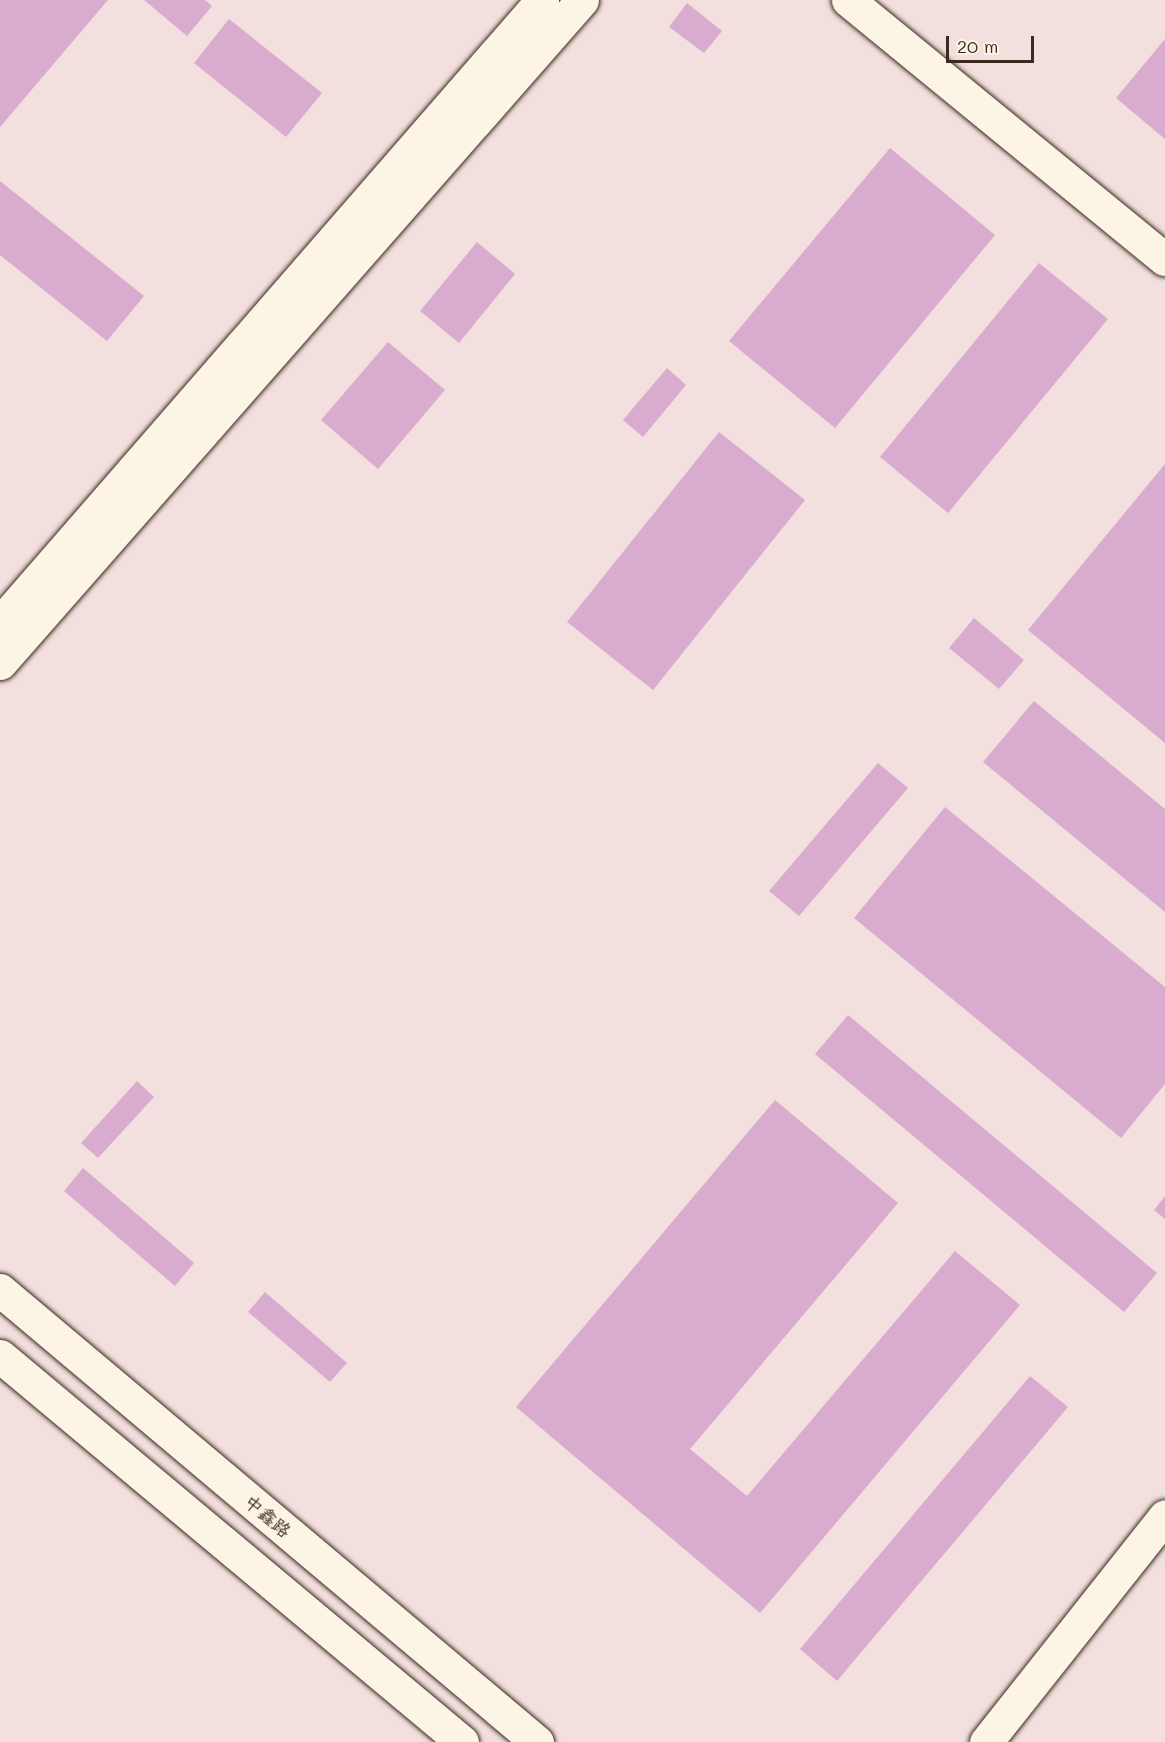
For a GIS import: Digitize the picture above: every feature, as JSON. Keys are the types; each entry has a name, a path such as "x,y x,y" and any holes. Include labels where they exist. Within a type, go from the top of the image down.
{"street":[{"path":"0,623 542,0"},
{"path":"0,663 582,0"},
{"path":"848,0 1165,260"},
{"name":"中鑫路","path":"0,1290 537,1742"},
{"path":"0,1356 462,1742"},
{"path":"986,1742 1165,1516"}],"shaded area":[{"path":"0,0 1165,0 1165,1742 0,1742"}],"building":[{"path":"0,0 108,0 0,127"},
{"path":"144,0 205,0 212,6 187,36"},
{"path":"687,3 722,31 704,53 669,27"},
{"path":"229,19 322,93 286,137 194,63"},
{"path":"1165,39 1165,139 1116,98"},
{"path":"890,148 995,235 835,428 729,341"},
{"path":"0,181 144,296 107,341 0,255"},
{"path":"477,242 515,274 459,343 420,311"},
{"path":"1039,263 1108,319 948,513 880,457"},
{"path":"388,342 445,390 378,469 321,420"},
{"path":"667,368 686,385 643,437 623,420"},
{"path":"719,432 805,500 653,690 567,622"},
{"path":"1165,464 1165,743 1028,630"},
{"path":"974,618 1024,660 999,689 949,648"},
{"path":"1034,701 1165,809 1165,912 983,762"},
{"path":"878,763 908,788 799,916 769,891"},
{"path":"945,807 1165,987 1165,1084 1121,1138 854,918"},
{"path":"848,1015 1157,1273 1124,1312 815,1054"},
{"path":"137,1081 154,1097 98,1158 81,1143"},
{"path":"775,1100 898,1203 690,1449 747,1496 955,1251 1020,1305 760,1613 516,1407"},
{"path":"83,1168 194,1263 175,1286 64,1191"},
{"path":"1165,1196 1165,1219 1154,1210"},
{"path":"265,1292 347,1363 330,1382 248,1312"},
{"path":"1030,1376 1068,1407 837,1681 800,1649"}]}
